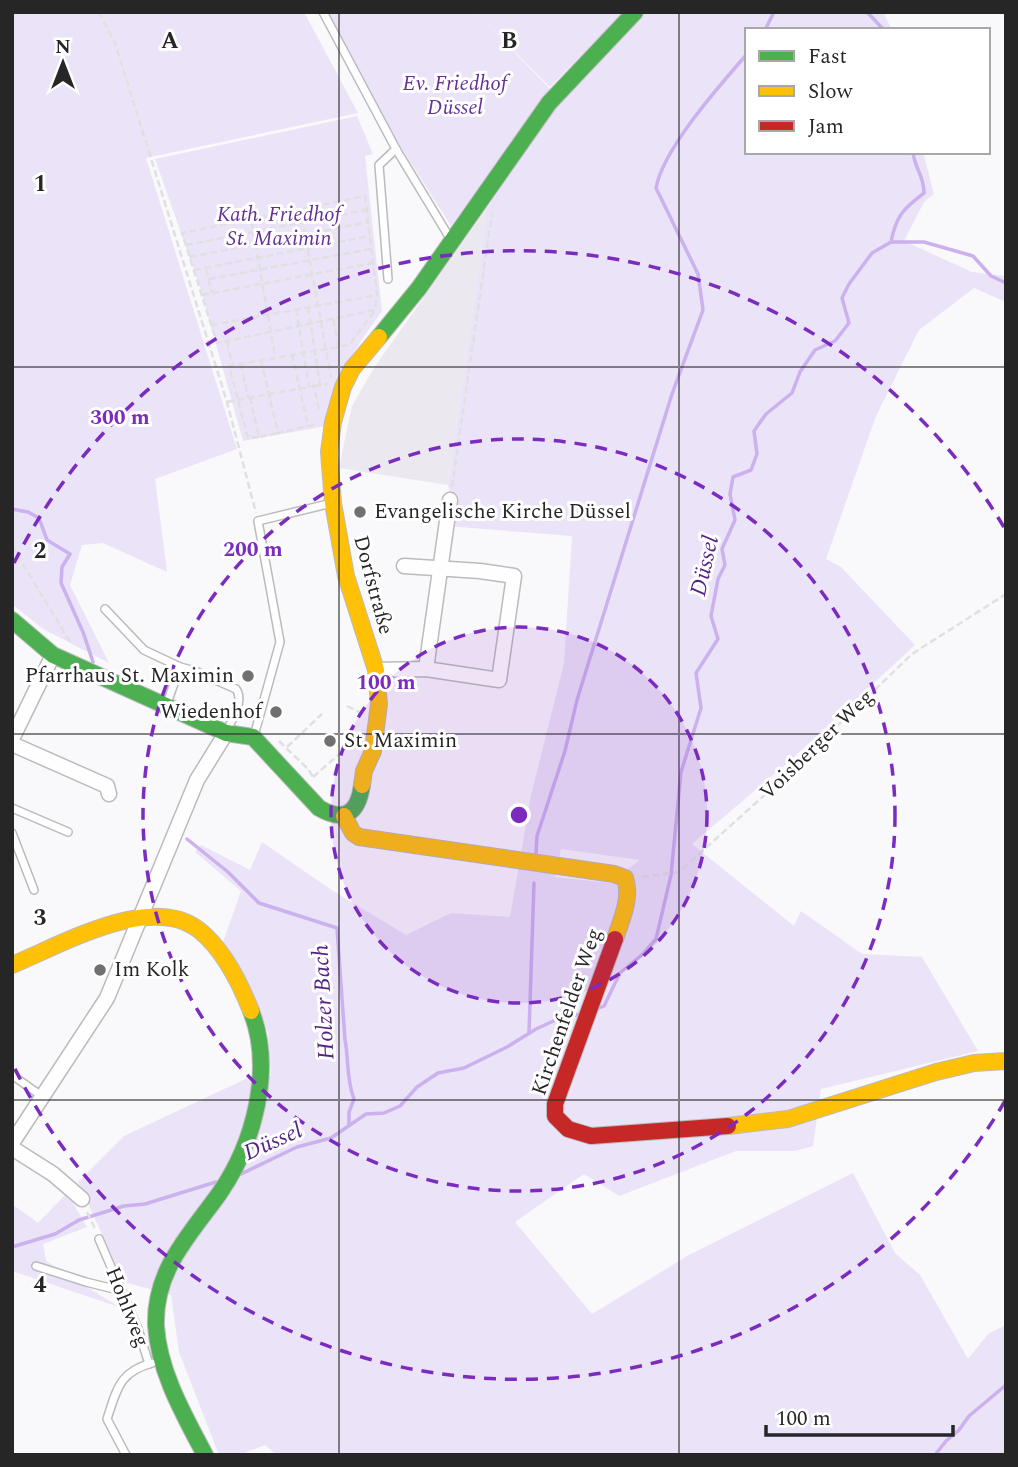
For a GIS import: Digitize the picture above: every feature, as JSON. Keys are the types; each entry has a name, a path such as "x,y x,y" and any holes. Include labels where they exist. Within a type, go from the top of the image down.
{"street":[{"name":"Dorfstraße","path":"344,816 354,809 360,797 364,771 373,751 379,704 376,670 346,576 333,503 329,452 333,422 343,387 352,369 419,288 549,103 635,12"},
{"path":"426,669 450,500"},
{"path":"376,670 426,669 499,680 505,670 514,576 404,566"},
{"path":"12,620 53,655 226,733 253,737 319,808 331,815 344,816 353,833 359,837 614,874 625,878"},
{"path":"12,738 53,655"},
{"path":"12,1143 44,1098 107,998 197,780 226,733"},
{"path":"12,744 107,786 109,794"},
{"name":"Kirchenfelder Weg","path":"625,878 628,886 626,906 593,1006 555,1104 555,1116 568,1129 591,1136 705,1129 788,1119 936,1072 974,1063 1006,1061"},
{"path":"12,965 107,926 139,916 169,916 188,923 206,935 221,954 244,995 258,1028 262,1076 239,1158 222,1191 175,1249 160,1284 156,1308 155,1362 205,1455"},
{"path":"12,1148 54,1174 82,1199"}],"lane":[{"path":"323,12 396,149 452,242"},
{"path":"388,279 379,165 396,149"},
{"path":"253,737 280,642 258,521 333,503"},
{"path":"105,610 144,650 236,688 240,700 226,733"},
{"path":"166,707 180,667"},
{"path":"12,808 68,832"},
{"path":"12,833 34,890"},
{"path":"12,1075 44,1098"},
{"name":"Hohlweg","path":"99,1239 155,1362"},
{"path":"36,1266 122,1290"},
{"path":"126,1455 107,1419 118,1385 128,1373 155,1362"}],"path":[{"path":"99,12 115,43 227,401 258,521"},
{"path":"329,452 321,442 320,423 248,438 229,366 349,345 375,310 377,295 365,196 183,233 217,342 375,310"},
{"path":"247,202 275,357"},
{"path":"450,500 494,202"},
{"path":"227,401 332,383 300,208"},
{"path":"186,245 367,209"},
{"path":"190,257 369,222"},
{"path":"194,270 370,236"},
{"path":"209,279 372,249"},
{"path":"202,295 373,263"},
{"path":"206,268 212,293"},
{"path":"191,290 200,287"},
{"path":"211,325 377,295"},
{"path":"308,307 320,385"},
{"path":"296,309 309,387"},
{"path":"333,319 339,346"},
{"path":"227,341 233,366"},
{"path":"292,354 308,426"},
{"path":"261,360 278,433"},
{"path":"240,364 259,437"},
{"path":"314,386 320,413"},
{"path":"12,546 76,652 81,668"},
{"name":"Voisberger Weg","path":"625,878 675,873 778,783 912,654 1006,594"},
{"path":"347,706 359,712 362,725"},
{"path":"287,747 322,715"},
{"path":"313,777 359,737 361,731"},
{"path":"82,1199 94,1228"},
{"path":"998,1455 1006,1449"}],"shaded area":[{"path":"487,208 448,485 339,468 352,406 374,368"}],"green space":[{"path":"12,12 304,12 358,113 146,158 237,449 155,479 167,572 103,543 82,545 70,585 109,663 43,629 12,604"},
{"name":"Ev. Friedhof Düssel","path":"328,12 624,12 550,87 476,13 550,89 451,226 382,117"},
{"path":"641,12 883,12 891,28 745,28 745,154 924,154 934,194 924,202 904,241 972,272 1006,276 1006,302 974,288 919,330 876,416 826,559 841,567 915,645 793,758 692,844 794,926 801,911 862,954 922,957 978,1051 821,1089 813,1146 795,1151 736,1151 619,1196 584,1174 515,1222 592,1314 689,1255 853,1173 895,1253 920,1275 968,1359 988,1334 1006,1325 1006,1455 277,1455 265,1445 239,1455 219,1455 179,1352 171,1295 124,1282 78,1182 124,1136 252,1076 271,1076 268,1032 223,942 241,891 195,852 201,845 250,870 262,842 330,889 406,935 451,913 510,917 531,795 564,663 572,536 446,526 451,497 448,485 487,208 566,90","holes":["561,849 640,860 610,883 555,877"]},
{"name":"Kath. Friedhof St. Maximin","path":"357,116 373,154 365,156 382,311 354,351 340,379 326,426 243,441 200,287 155,159"},
{"path":"67,1193 87,1227 43,1244 46,1261 119,1307 12,1271 12,1204 38,1223"}],"waterway":[{"name":"Düssel","path":"766,28 774,12"},
{"name":"Düssel","path":"867,12 882,28"},
{"name":"Düssel","path":"536,853 537,836 565,751 577,700 672,394 703,310 698,274 656,188 669,155 681,137 745,56"},
{"name":"Düssel","path":"599,1008 604,1006 620,973 656,939 671,875 681,772 701,708 696,673 718,639 711,616 718,579 725,565 722,549 735,520 730,494 733,477 751,470 757,454 754,431 766,414 792,393 800,372 815,350 835,341 849,323 842,298 849,284 872,253 891,242 895,226 902,214 924,193 914,154"},
{"path":"891,242 924,242 973,256 991,276 1006,283"},
{"name":"Holzer Bach","path":"12,509 28,512 39,518 47,540 70,554 62,567 61,583 93,662"},
{"name":"Holzer Bach","path":"187,839 228,872 259,903 337,928 345,1040 354,1099 349,1112 349,1124"},
{"name":"Düssel","path":"529,1033 534,883"},
{"name":"Düssel","path":"237,1176 297,1147 331,1138 366,1114 384,1113 400,1106 417,1087 438,1073 464,1068 560,1018 582,1014"},
{"name":"Düssel","path":"12,1247 55,1234 79,1220 124,1206 145,1204 216,1182"},
{"path":"935,1455 969,1416 1006,1385"}],"traffic: fast":[{"path":"379,337 419,288 549,103 635,12"},
{"path":"12,620 53,655 226,733 253,737 319,808 336,815 349,813 357,803 362,785"},
{"path":"205,1455 167,1376 158,1343 157,1306 167,1271 185,1239 231,1174 251,1129 257,1106 261,1057 258,1033 251,1011"}],"traffic: slow":[{"path":"362,785 364,771 373,751 379,704 376,670 346,576 333,503 329,452 333,422 343,387 352,369 379,337"},
{"path":"344,816 353,833 359,837 614,874 625,878 626,901 615,939"},
{"path":"12,965 106,926 132,919 156,917 179,920 199,930 216,947 236,978 251,1011"},
{"path":"728,1126 788,1119 936,1072 974,1063 1006,1061"}],"traffic: jam":[{"path":"615,939 555,1104 555,1116 568,1129 591,1136 728,1126"}],"place":[{"name":"Evangelische Kirche Düssel","path":"360,512"},
{"name":"Pfarrhaus St. Maximin","path":"248,676"},
{"name":"Wiedenhof","path":"276,712"},
{"name":"St. Maximin","path":"330,741"},
{"name":"Im Kolk","path":"100,970"}]}
